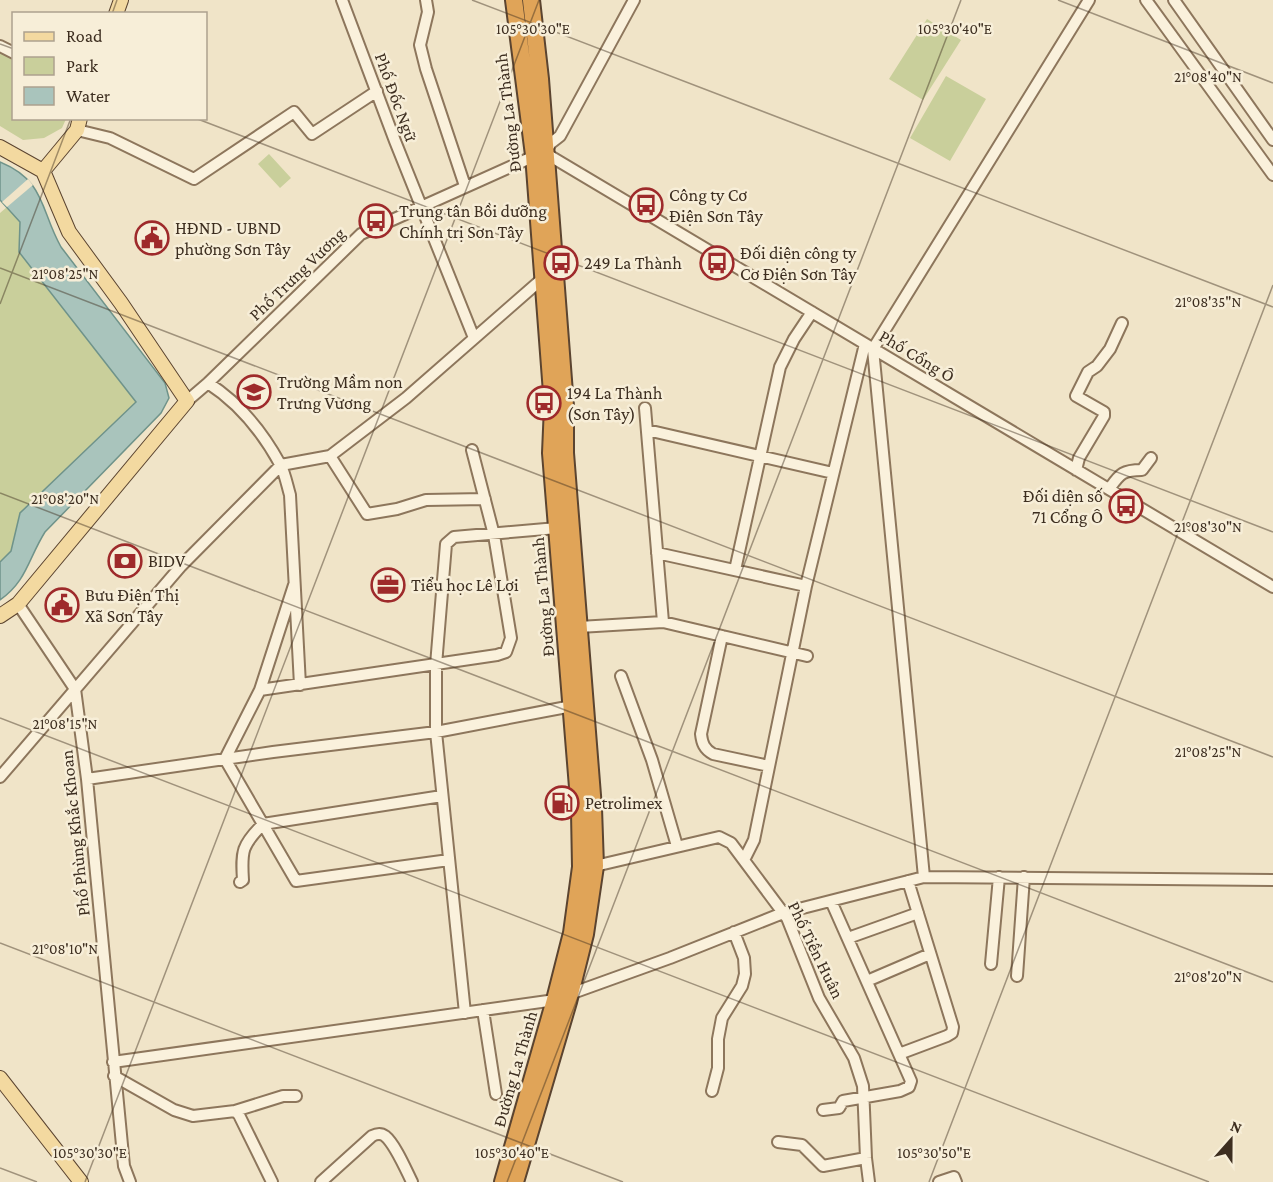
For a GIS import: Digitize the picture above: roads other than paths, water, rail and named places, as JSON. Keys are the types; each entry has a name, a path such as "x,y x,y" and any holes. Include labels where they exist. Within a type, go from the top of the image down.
{"highway":[{"name":"Đường La Thành","path":"514,0 540,154 542,279 553,406 551,453 580,812 581,867 562,997 515,1182"},
{"name":"Đường La Thành","path":"503,1182 562,997 585,934 595,866 593,808 540,154 531,0"}],"main road":[{"path":"42,171 78,124"},
{"path":"0,147 42,171 69,232 121,303 187,401 18,604 0,616"},
{"path":"0,1078 81,1182"}],"street":[{"name":"Phố Đốc Ngữ","path":"342,0 420,206 474,338"},
{"path":"426,0 428,12 420,45 465,186"},
{"path":"540,154 560,136 634,0"},
{"path":"744,860 754,840 806,586 833,473 869,346 1089,0"},
{"path":"1146,0 1273,175"},
{"path":"1174,0 1273,140"},
{"path":"78,124 194,179 294,112 312,134 377,91"},
{"name":"Phố Trưng Vương","path":"187,401 361,234 540,154"},
{"name":"Phố Cổng Ô","path":"540,154 812,312 1273,587"},
{"path":"0,777 181,566 280,465 330,456 405,398 542,279"},
{"path":"735,570 780,367 794,339 812,312"},
{"path":"1076,470 1079,458 1104,416 1104,412 1077,396 1088,372 1110,350 1122,323"},
{"path":"869,346 924,877"},
{"path":"208,383 228,396 249,417 280,465 290,495 300,685"},
{"path":"645,408 663,622"},
{"path":"647,430 833,473"},
{"path":"260,690 497,656 506,652 511,638 494,532 472,450"},
{"path":"330,456 367,514 388,511 426,500 485,499"},
{"path":"1109,489 1119,475 1128,471 1142,470 1151,458"},
{"path":"465,1013 436,732 436,665 446,544 454,537 557,528"},
{"path":"657,553 806,586"},
{"path":"225,759 260,690 294,585"},
{"name":"Phố Phùng Khắc Khoan","path":"18,604 75,689 87,779 124,1166 130,1182"},
{"path":"579,627 663,622 807,656"},
{"path":"722,636 701,734 702,742 706,750 713,754 769,766"},
{"path":"621,676 652,760 677,846"},
{"path":"87,779 436,732 572,706"},
{"path":"225,759 296,881 449,860"},
{"path":"240,882 243,880 243,852 247,840 263,824 442,796"},
{"name":"Phố Tiền Huân","path":"595,866 719,837 731,843 783,913 794,933 819,998 854,1058 863,1086 869,1182"},
{"path":"113,1062 465,1013 562,997 783,913 924,877 1273,880"},
{"path":"991,964 999,877"},
{"path":"1017,976 1024,878"},
{"path":"899,1054 952,1033 953,1027 908,881"},
{"path":"823,1110 839,1107 843,1101 900,1091 909,1087 910,1081 831,901"},
{"path":"848,938 918,914"},
{"path":"712,1091 718,1068 718,1039 722,1018 742,986 745,974 744,958 734,932"},
{"path":"867,981 930,954"},
{"path":"483,1010 496,1094"},
{"path":"114,1076 174,1110 193,1116 235,1112 283,1096 296,1096"},
{"path":"235,1112 239,1115 272,1182"},
{"path":"321,1182 372,1136 378,1134 384,1136 392,1145 412,1182"},
{"path":"778,1142 798,1143 823,1166 866,1158"},
{"path":"939,1182 954,1177 956,1182"}],"water":[{"path":"0,162 26,178 34,187 61,247 165,383 169,398 161,413 45,532 22,577 0,600 0,562 11,551 20,513 136,402 19,252 20,222 0,200"}],"place":[{"name":"Công ty Cơ Điện Sơn Tây","path":"646,205"},
{"name":"Trung tân Bồi dưỡng Chính trị Sơn Tây","path":"376,221"},
{"name":"HĐND - UBND phường Sơn Tây","path":"152,238"},
{"name":"249 La Thành","path":"561,263"},
{"name":"Đối diện công ty Cơ Điện Sơn Tây","path":"717,263"},
{"name":"Trường Mầm non Trưng Vương","path":"254,392"},
{"name":"194 La Thành (Sơn Tây)","path":"544,403"},
{"name":"Đối diện số 71 Cổng Ô","path":"1126,506"},
{"name":"BIDV","path":"125,561"},
{"name":"Tiểu học Lê Lợi","path":"388,585"},
{"name":"Bưu Điện Thị Xã Sơn Tây","path":"62,605"},
{"name":"Petrolimex","path":"562,803"}]}
